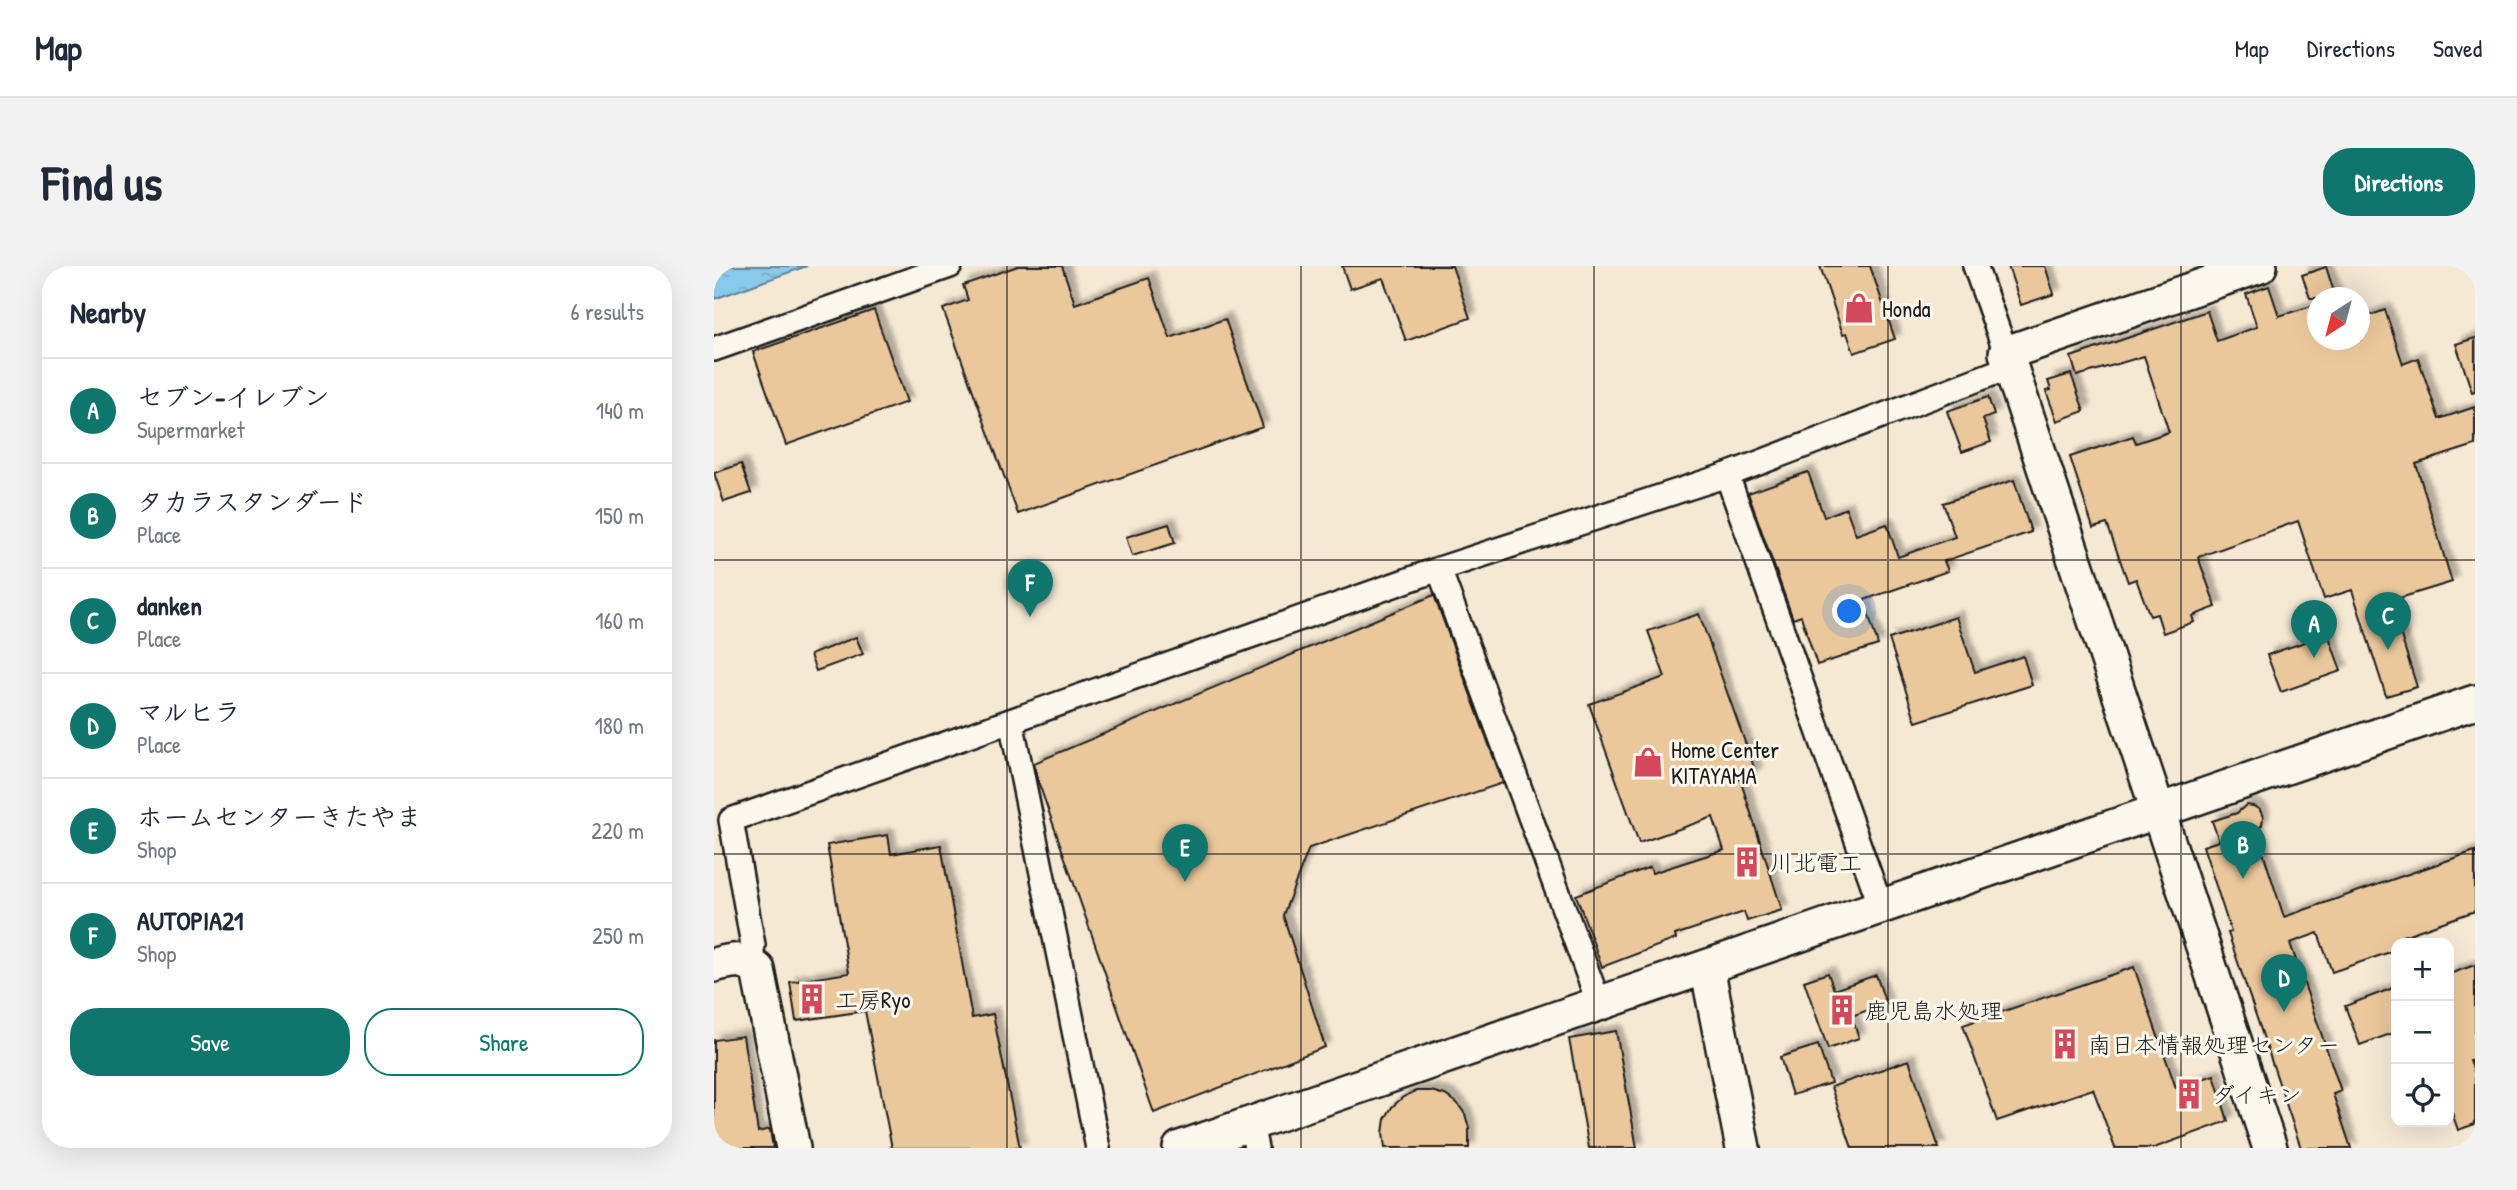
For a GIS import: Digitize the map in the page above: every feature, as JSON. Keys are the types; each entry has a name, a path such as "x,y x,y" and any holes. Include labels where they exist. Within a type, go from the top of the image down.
{"street":[{"path":"714,349 950,266"},
{"path":"1975,266 2270,1148"},
{"path":"750,963 753,945 731,820 1439,569 1727,475 2008,360 2260,266"},
{"path":"1727,475 1881,907"},
{"path":"1439,569 1599,1004"},
{"path":"1180,1148 1254,1136 1599,1004 2475,702"},
{"path":"1011,721 1098,1148"},
{"path":"714,965 738,960 750,963 758,970 793,1148"},
{"path":"1707,967 1744,1148"}],"water":[{"path":"714,266 807,266 714,299"}],"building":[{"path":"1018,266 1062,266 1075,304 1149,278 1170,338 1225,319 1263,427 1018,514 943,309 968,300 963,285"},
{"path":"1342,266 1452,266 1470,318 1406,341 1383,278 1350,289"},
{"path":"1820,266 1870,266 1895,339 1854,353 1847,333 1843,334"},
{"path":"2008,266 2045,266 2054,294 2021,305"},
{"path":"2326,267 2332,287 2307,287 2307,289 2302,275"},
{"path":"2269,286 2279,316 2307,307 2307,350 2370,350 2370,315 2385,310 2403,364 2418,358 2439,419 2475,407 2475,445 2416,464 2452,582 2390,601 2417,687 2386,696 2352,590 2324,599 2298,521 2198,557 2216,607 2192,616 2194,622 2163,633 2157,614 2150,616 2136,579 2128,582 2107,524 2093,528 2070,457 2133,436 2136,443 2169,432 2144,356 2077,376 2071,357 2207,311 2217,341 2257,327 2246,294"},
{"path":"874,310 907,402 786,445 753,352"},
{"path":"2475,338 2475,391 2472,392 2456,344"},
{"path":"2071,374 2084,411 2057,421 2046,391 2051,390 2048,381"},
{"path":"1988,397 1994,415 1983,419 1991,442 1962,452 1947,411"},
{"path":"741,464 751,493 724,502 714,473"},
{"path":"1808,472 1824,517 1846,508 1856,535 1887,524 1898,557 1955,537 1943,503 2014,480 2031,532 1944,561 1948,571 1864,600 1878,645 1817,665 1801,616 1793,619 1748,493"},
{"path":"1169,524 1175,543 1132,556 1126,537"},
{"path":"1434,595 1503,783 1309,848 1283,915 1325,1047 1154,1113 1034,763"},
{"path":"1699,614 1756,773 1740,779 1782,910 1747,921 1744,912 1675,935 1676,939 1602,967 1576,895 1650,867 1652,873 1724,850 1713,817 1639,843 1589,704 1665,677 1648,631"},
{"path":"1956,617 1975,672 2023,656 2032,685 1916,722 1889,639"},
{"path":"2328,634 2341,671 2281,692 2267,655"},
{"path":"856,637 863,654 816,671 810,655"},
{"path":"2246,805 2260,810 2262,825 2256,831 2284,917 2475,851 2475,911 2404,938 2391,938 2391,952 2332,972 2318,933 2290,943 2341,1091 2333,1094 2351,1148 2301,1148 2228,933 2231,932 2203,846 2219,841 2212,821 2237,813"},
{"path":"888,835 891,854 941,845 972,1018 993,1014 1020,1148 892,1148 865,1011 796,1021 790,982 849,973 827,845"},
{"path":"2475,965 2475,1058 2470,1060 2475,1074 2475,1124 2458,1130 2454,1118 2454,972"},
{"name":"南日本情報処理センター","path":"2134,967 2176,1088 2214,1075 2228,1121 2154,1148 2115,1148 2093,1089 1997,1121 1963,1025"},
{"name":"鹿児島水処理","path":"1828,973 1834,990 1876,975 1886,1004 1851,1016 1859,1038 1828,1049 1804,981"},
{"path":"2391,989 2391,1034 2360,1045 2345,1006"},
{"path":"1616,1031 1637,1148 1589,1148 1569,1039"},
{"path":"743,1036 758,1132 770,1129 773,1148 714,1148 714,1040"},
{"path":"1818,1045 1831,1083 1792,1095 1780,1057"},
{"path":"1909,1060 1939,1148 1852,1148 1831,1087"},
{"path":"1416,1091 1445,1095 1457,1103 1465,1114 1469,1128 1469,1148 1385,1148 1385,1119 1392,1107 1403,1097"}],"place":[{"name":"Honda","path":"1859,308"},
{"name":"AUTOPIA21","path":"1030,617"},
{"name":"danken","path":"2388,650"},
{"name":"セブン-イレブン","path":"2314,658"},
{"name":"Home Center KITAYAMA","path":"1648,762"},
{"name":"川北電工","path":"1747,862"},
{"name":"タカラスタンダード","path":"2243,879"},
{"name":"ホームセンターきたやま","path":"1185,882"},
{"name":"工房Ryo","path":"812,999"},
{"name":"鹿児島水処理","path":"1842,1010"},
{"name":"マルヒラ","path":"2284,1012"},
{"name":"南日本情報処理センター","path":"2065,1044"},
{"name":"ダイキン","path":"2189,1094"}]}
